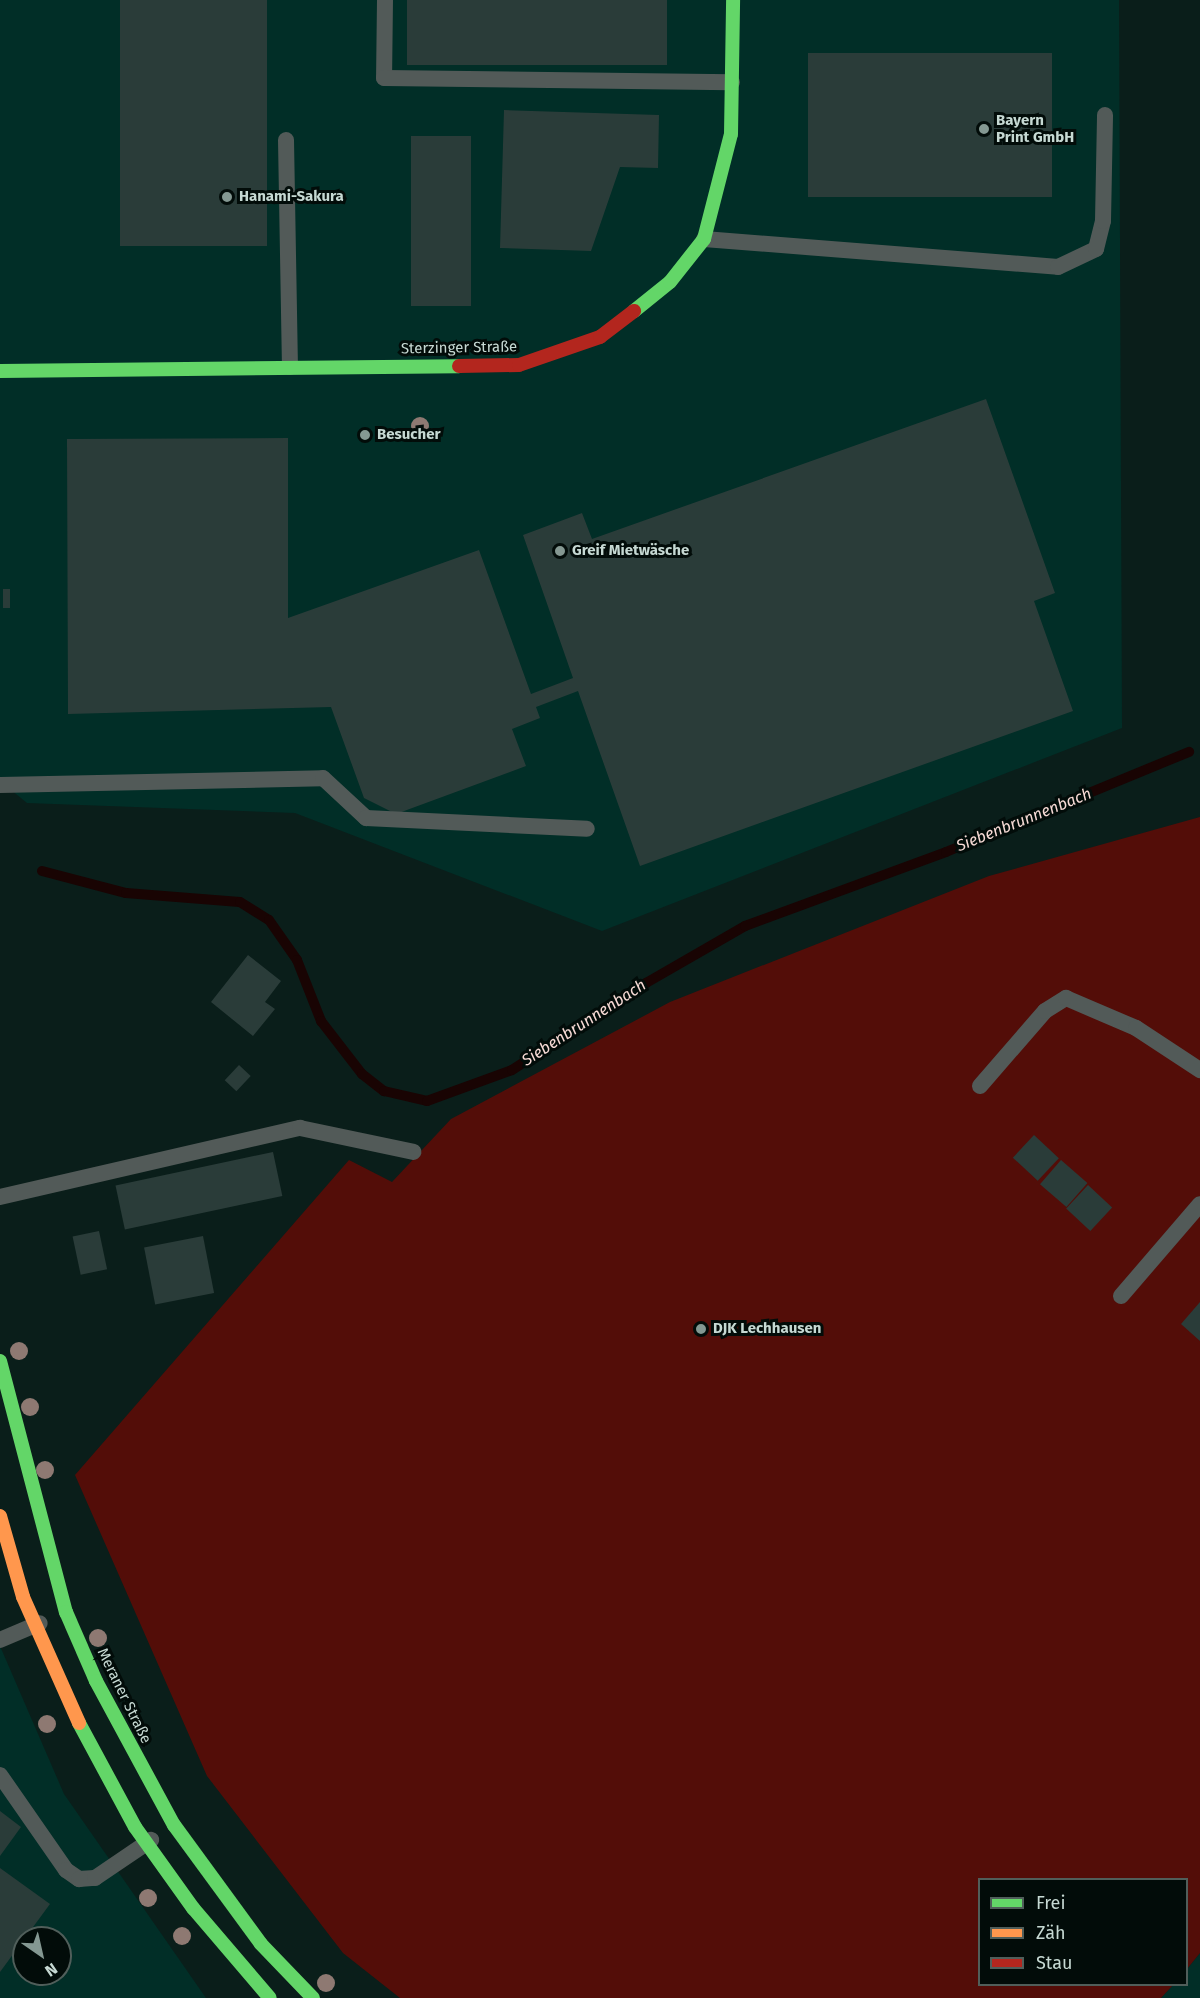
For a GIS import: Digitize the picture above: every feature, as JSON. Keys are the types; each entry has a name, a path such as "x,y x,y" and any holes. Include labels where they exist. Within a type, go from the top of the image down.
{"main road":[{"name":"Sterzinger Straße","path":"0,371 519,365 563,353 600,337 638,310 704,239 731,134 733,0"},
{"name":"Meraner Straße","path":"0,1361 66,1612 174,1825 261,1944 313,1998"},
{"path":"0,1515 7,1566 96,1761 146,1843 270,1998"}],"lane":[{"path":"385,0 384,78 732,82"},
{"path":"704,239 1058,267 1096,249 1103,221 1105,115"},
{"path":"286,140 290,367"},
{"path":"0,785 323,778 366,818 586,829"},
{"path":"980,1086 1045,1011 1066,998 1081,1000 1136,1028 1200,1070"},
{"path":"0,1197 300,1128 414,1152"},
{"path":"1121,1296 1200,1203"},
{"path":"7,1566 49,1553"},
{"path":"0,1640 66,1612"},
{"path":"0,1775 66,1870 79,1879 95,1878 174,1825"}],"shaded area":[{"path":"0,0 1119,0 1122,728 602,931 295,813 27,803 0,781"},
{"name":"DJK Lechhausen","path":"1200,817 1200,1953 1188,1968 1188,1878 978,1878 978,1986 1172,1986 1161,1998 400,1998 343,1953 207,1776 75,1475 349,1160 392,1182 451,1119 670,1002 989,876"},
{"path":"0,1646 64,1794 206,1998 0,1998"},
{"path":"1200,1953 1200,1998 1161,1998 1172,1986 1188,1986 1188,1968"}],"building":[{"path":"120,0 267,0 267,246 120,246"},
{"path":"407,0 667,0 667,65 407,65"},
{"path":"808,53 1052,53 1052,197 808,197"},
{"path":"504,110 659,115 658,168 620,167 591,251 500,248"},
{"path":"411,136 471,136 471,306 411,306"},
{"path":"986,399 1055,593 1034,601 1073,711 640,866 578,691 536,707 540,718 512,729 526,766 396,814 364,798 331,707 68,714 67,439 288,438 288,618 479,550 531,694 573,678 523,535 582,513 592,539"},
{"path":"3,589 10,589 10,608 3,608"},
{"path":"248,955 281,981 265,1002 275,1009 253,1036 211,1002"},
{"path":"239,1065 251,1076 236,1091 225,1080"},
{"path":"1034,1135 1059,1158 1038,1181 1013,1158"},
{"path":"273,1152 282,1196 125,1229 116,1185"},
{"path":"1061,1160 1087,1183 1066,1207 1040,1184"},
{"path":"1088,1185 1112,1208 1090,1231 1066,1208"},
{"path":"99,1231 107,1269 81,1275 73,1237"},
{"path":"203,1236 214,1293 155,1304 144,1247"},
{"path":"1200,1302 1200,1341 1181,1324"},
{"path":"0,1811 21,1827 0,1856"},
{"path":"0,1868 50,1904 34,1926 12,1926 12,1956 0,1972"}],"waterway":[{"name":"Siebenbrunnenbach","path":"42,871 126,893 240,902 269,920 297,960 321,1021 362,1074 384,1091 427,1101 512,1070 646,983 745,926 946,852 1189,752"}],"traffic: fast":[{"path":"634,311 670,282 704,239 731,134 733,0"},
{"path":"0,371 459,366"},
{"path":"0,1361 66,1612 96,1681 174,1825 261,1944 313,1998"},
{"path":"79,1723 135,1827 193,1908 270,1998"}],"traffic: slow":[{"path":"0,1516 23,1597 79,1723"}],"traffic: jam":[{"path":"459,366 519,365 600,337 634,311"}],"place":[{"name":"Bayern Print GmbH","path":"984,129"},
{"name":"Hanami-Sakura","path":"227,197"},
{"name":"Besucher","path":"365,435"},
{"name":"Greif Mietwäsche","path":"560,551"},
{"name":"DJK Lechhausen","path":"701,1329"}]}
